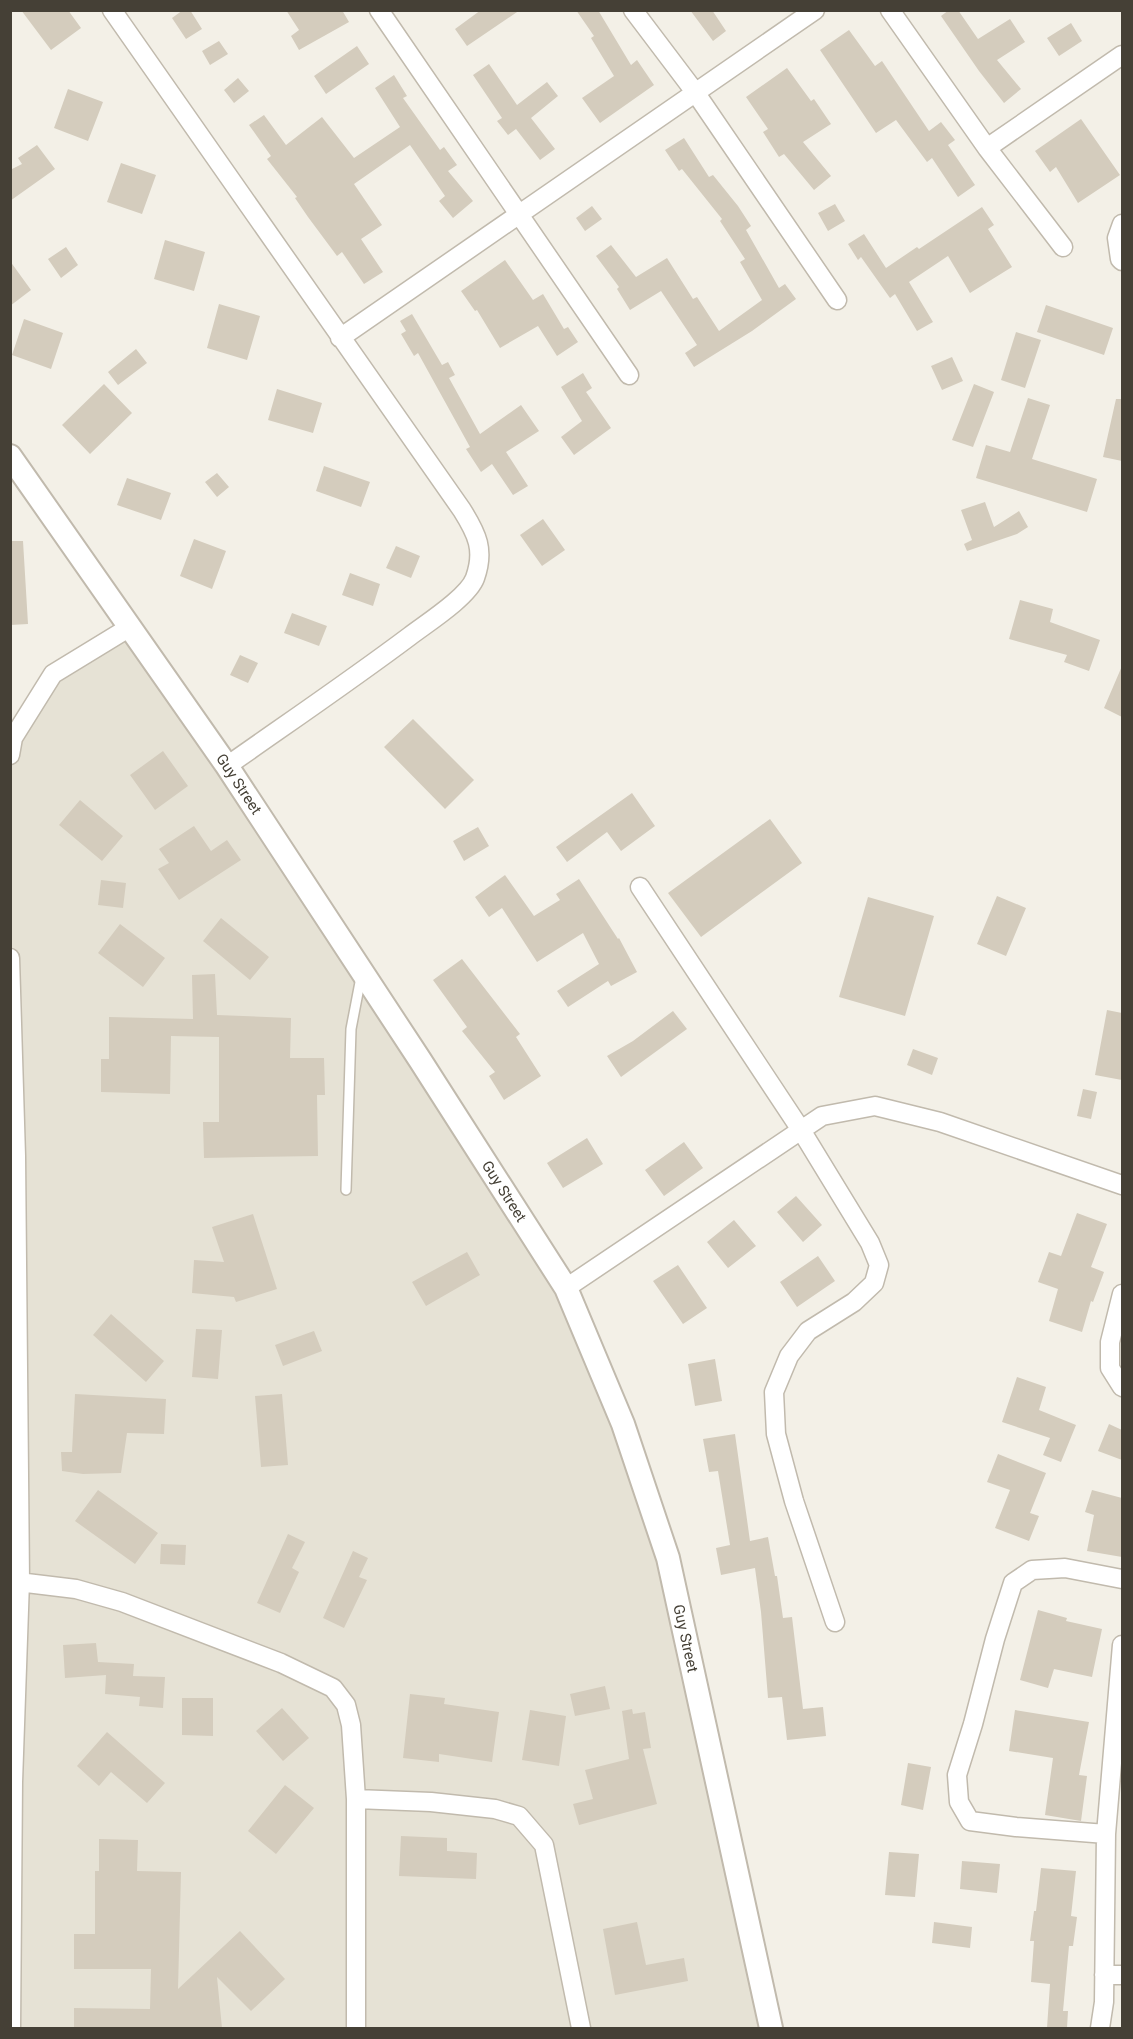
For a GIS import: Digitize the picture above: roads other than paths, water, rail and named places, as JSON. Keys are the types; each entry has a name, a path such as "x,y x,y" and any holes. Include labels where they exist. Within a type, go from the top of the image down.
{"street":[{"path":"112,10 478,536 480,554 474,580 459,598 363,671 227,766"},
{"path":"379,10 630,375"},
{"path":"633,10 695,92 837,300"},
{"path":"340,338 815,10"},
{"path":"890,10 987,148 1063,248"},
{"path":"987,148 1122,55"},
{"path":"1122,224 1117,238 1122,261"},
{"name":"Guy Street","path":"10,456 227,766 566,1288 623,1424 668,1558 771,2028"},
{"path":"11,744 52,674 130,627"},
{"path":"640,887 801,1130 870,1243 879,1265 874,1283 861,1296 808,1331 789,1356 774,1392 776,1434 794,1501 835,1622"},
{"path":"10,958 15,1581 11,2028"},
{"path":"566,1288 822,1116 875,1106 940,1122 1122,1185"},
{"path":"1122,1294 1110,1342 1110,1368 1122,1387"},
{"path":"1106,1834 970,1821 959,1802 957,1775 974,1724 995,1639 1013,1583 1032,1570 1065,1569 1122,1579"},
{"path":"15,1581 75,1589 122,1602 281,1663 333,1688 346,1705 351,1725 356,1799 356,2028"},
{"path":"1100,2028 1104,2002 1106,1834 1122,1645"},
{"path":"356,1799 431,1802 495,1809 519,1816 532,1829 544,1845 546,1853 581,2028"},
{"path":"1104,1975 1122,1975"}],"lane":[{"path":"346,1190 351,1029 362,972"}]}
